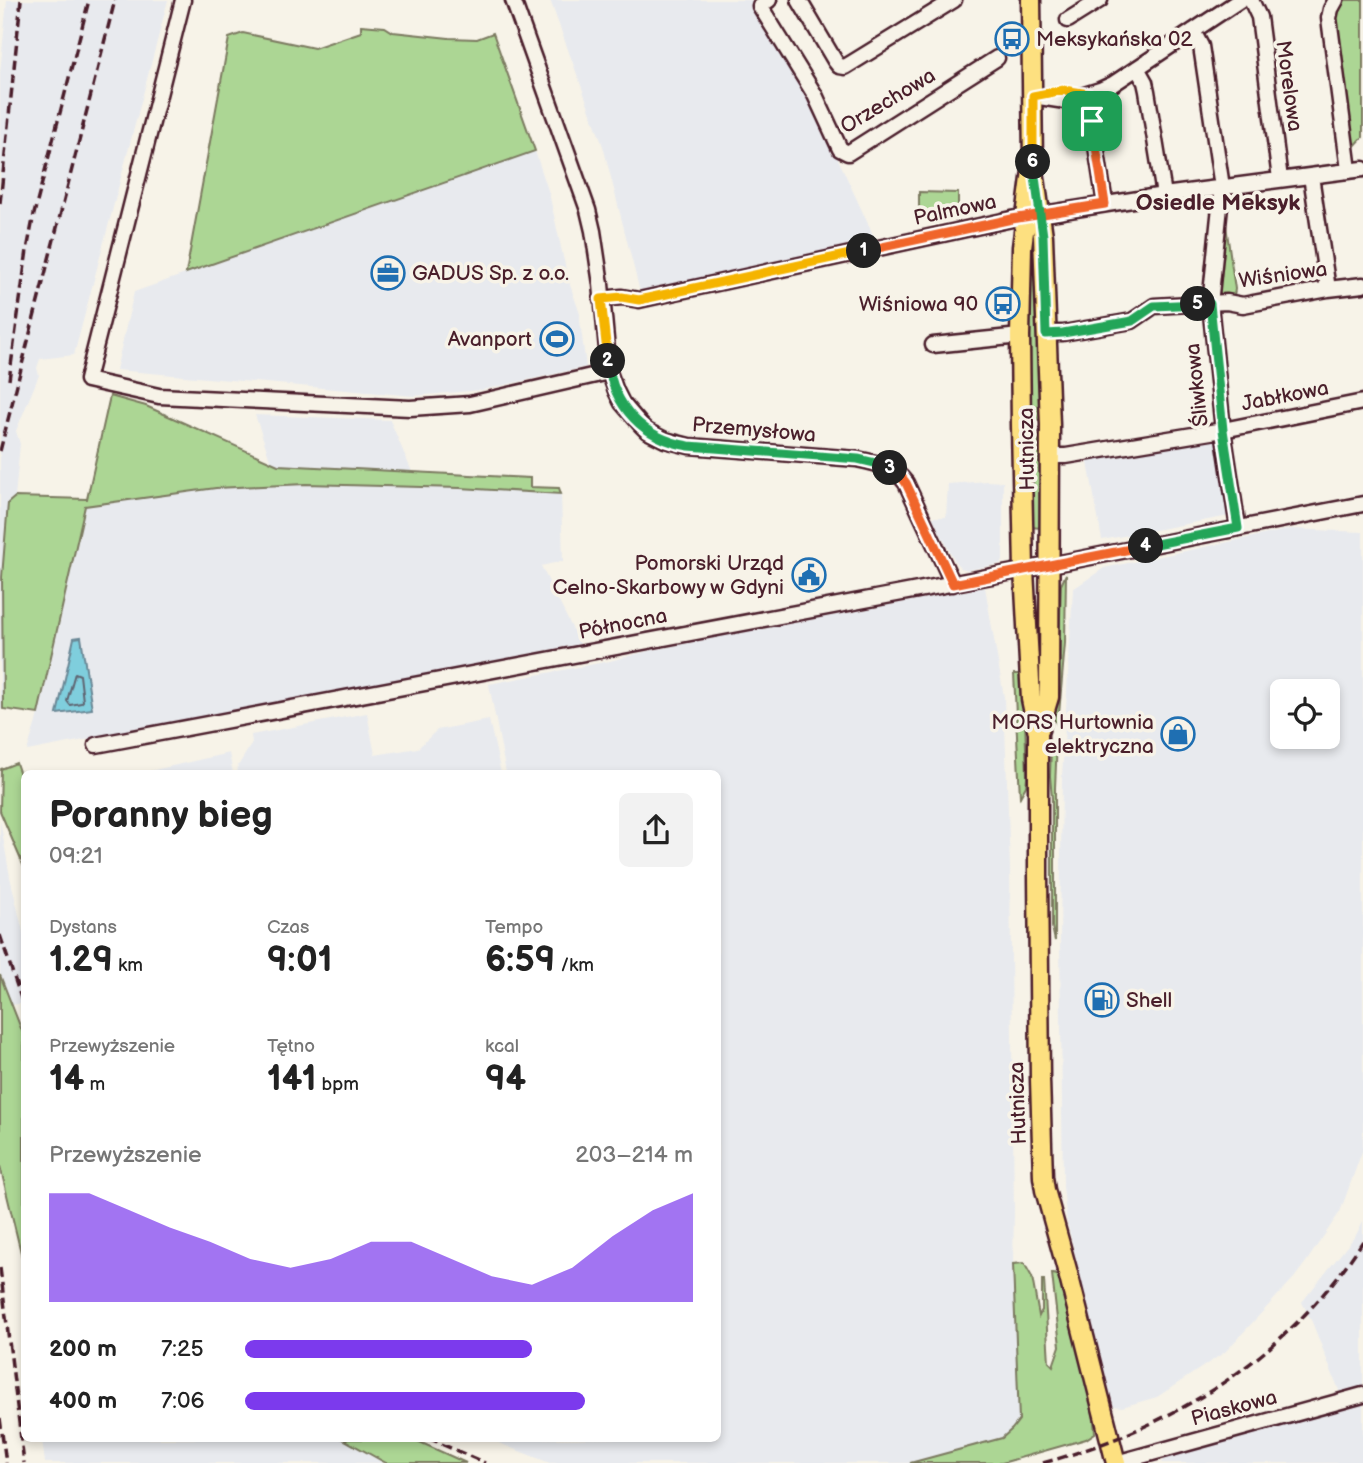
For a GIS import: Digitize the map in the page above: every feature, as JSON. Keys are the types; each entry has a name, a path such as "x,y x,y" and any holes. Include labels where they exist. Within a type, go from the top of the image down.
{"main road":[{"name":"Hutnicza","path":"1031,0 1033,216 1043,248 1050,425 1049,697 1038,733"},
{"name":"Hutnicza","path":"1033,216 1022,247 1020,336 1024,570 1031,699 1038,733 1043,1177 1116,1463"},
{"path":"1021,426 1050,425"}],"street":[{"path":"183,0 88,380 159,396 410,408 470,404 610,372"},
{"name":"Przemysłowa","path":"513,0 588,210 595,239 610,372 626,409 647,431 672,443 858,459 894,470 903,478 910,491 953,584"},
{"name":"Orzechowa","path":"769,0 761,6 815,95 840,149 848,153 997,58"},
{"path":"799,0 835,61 839,66 845,67 954,0"},
{"path":"1068,20 1100,0"},
{"path":"1033,96 1065,101 1113,84 1240,0"},
{"name":"Morelowa","path":"1251,0 1259,17 1280,179"},
{"path":"1336,0 1329,18 1358,169"},
{"name":"Śliwkowa","path":"1193,31 1203,58 1222,187 1210,304 1223,430 1238,528"},
{"path":"1137,68 1147,91 1164,195"},
{"path":"1088,94 1105,204"},
{"name":"Palmowa","path":"601,299 622,297 639,300 1033,216 1358,169"},
{"path":"1311,176 1328,289"},
{"name":"Wiśniowa","path":"1046,334 1132,321 1154,306 1227,302 1242,305 1363,285"},
{"path":"933,345 1020,336"},
{"name":"Jabłkowa","path":"1050,456 1066,456 1223,430 1363,402"},
{"name":"Północna","path":"96,745 1363,504"},
{"name":"Piaskowa","path":"1116,1463 1363,1395"}],"shaded area":[{"path":"7,0 168,0 74,355 40,359 37,368 39,375 16,431 20,444 15,497 8,503 2,577 3,709 0,709 0,73"},
{"path":"550,0 752,0 806,96 875,239 640,292 603,146"},
{"path":"535,151 549,193 568,279 580,314 586,367 482,390 414,396 116,370 134,292"},
{"path":"255,415 390,420 412,472 278,465 271,462"},
{"path":"1217,436 1229,516 1102,540 1087,457"},
{"path":"1003,482 1003,561 1000,564 968,570 956,563 932,517 946,517 948,484"},
{"path":"306,484 561,494 563,561 541,566 580,644 27,751 85,506 216,488"},
{"path":"1291,529 1363,532 1363,1149 1340,1212 1294,1278 1225,1352 1157,1397 1122,1407 1112,1405 1067,1222 1063,1187 1060,941 1062,777 1073,589 1104,568"},
{"path":"985,587 1004,697 1010,868 1013,1264 1019,1420 1002,1438 910,1463 550,1463 498,1442 721,1442 721,770 505,770 489,684"},
{"path":"367,713 375,755 418,748 437,730 489,720 500,770 237,770 252,743 251,735"},
{"path":"229,753 232,770 154,770"},
{"path":"0,820 21,923 21,1004 0,1007"},
{"path":"1363,1221 1363,1463 1162,1463 1166,1458 1346,1408 1302,1302 1356,1235"},
{"path":"42,1442 348,1442 386,1463 45,1463"}],"green space":[{"path":"1343,0 1363,0 1363,137 1352,149 1336,13"},
{"path":"361,25 385,27 393,32 449,38 477,39 493,33 535,151 186,273 229,38 243,33 314,48 361,32"},
{"path":"919,192 958,193 958,207 943,217 919,216"},
{"path":"1225,218 1235,289 1234,296 1229,299 1217,294"},
{"path":"1038,239 1039,420 1029,417 1028,293 1030,240"},
{"path":"110,396 146,406 278,465 530,478 530,487 559,488 561,494 306,484 216,488 85,506 38,714 3,709 2,577 8,503 15,497 87,499"},
{"path":"1039,436 1042,440 1042,528 1029,527 1030,439"},
{"path":"1066,574 1065,643 1058,726 1054,719 1061,585"},
{"path":"1014,674 1020,674 1024,692 1027,777 1020,797"},
{"path":"1057,740 1055,941 1052,927 1050,776 1051,745"},
{"path":"16,763 21,777 21,860 0,811 1,769"},
{"path":"0,975 21,1028 21,1253 0,1166"},
{"path":"1024,1263 1032,1277 1039,1316 1042,1310 1044,1280 1049,1362 1053,1366 1060,1346 1052,1274 1058,1275 1093,1410 1095,1433 1086,1439 1002,1463 910,1463 1002,1438 1019,1420 1013,1264"},
{"path":"348,1442 420,1442 466,1463 386,1463"}],"water":[{"path":"81,637 92,709 57,714 74,638"}],"railway":[{"path":"0,203 21,0"},
{"path":"9,380 34,214 89,0"},
{"path":"0,451 115,0"},
{"path":"0,935 21,998"},
{"path":"1043,1463 1092,1448 1138,1429 1183,1407 1224,1382 1263,1353 1300,1320 1333,1283 1363,1241"},
{"path":"0,1268 21,1439"},
{"path":"0,1418 6,1463"},
{"path":"21,1442 24,1463"},
{"path":"437,1442 485,1463"}],"place":[{"name":"Meksykańska 02","path":"1012,39"},
{"name":"GADUS Sp. z o.o.","path":"388,273"},
{"name":"Wiśniowa 90","path":"1003,304"},
{"name":"Avanport","path":"557,339"},
{"name":"Pomorski Urząd Celno-Skarbowy w Gdyni","path":"809,575"},
{"name":"MORS Hurtownia elektryczna","path":"1178,734"},
{"name":"Shell","path":"1102,1000"}],"district":[{"name":"Osiedle Meksyk","path":"1218,203"}],"route":[{"path":"1092,121 1088,94 1064,90 1033,96 1033,163 1040,215 1043,236 1046,334 1132,321 1154,306 1210,304 1223,430 1238,528 953,584 906,483 894,470 858,459 679,444 647,431 626,409 610,372 601,299 622,297 639,300 1012,219 1025,218 1040,215 1055,212 1105,204 1092,121"}]}
